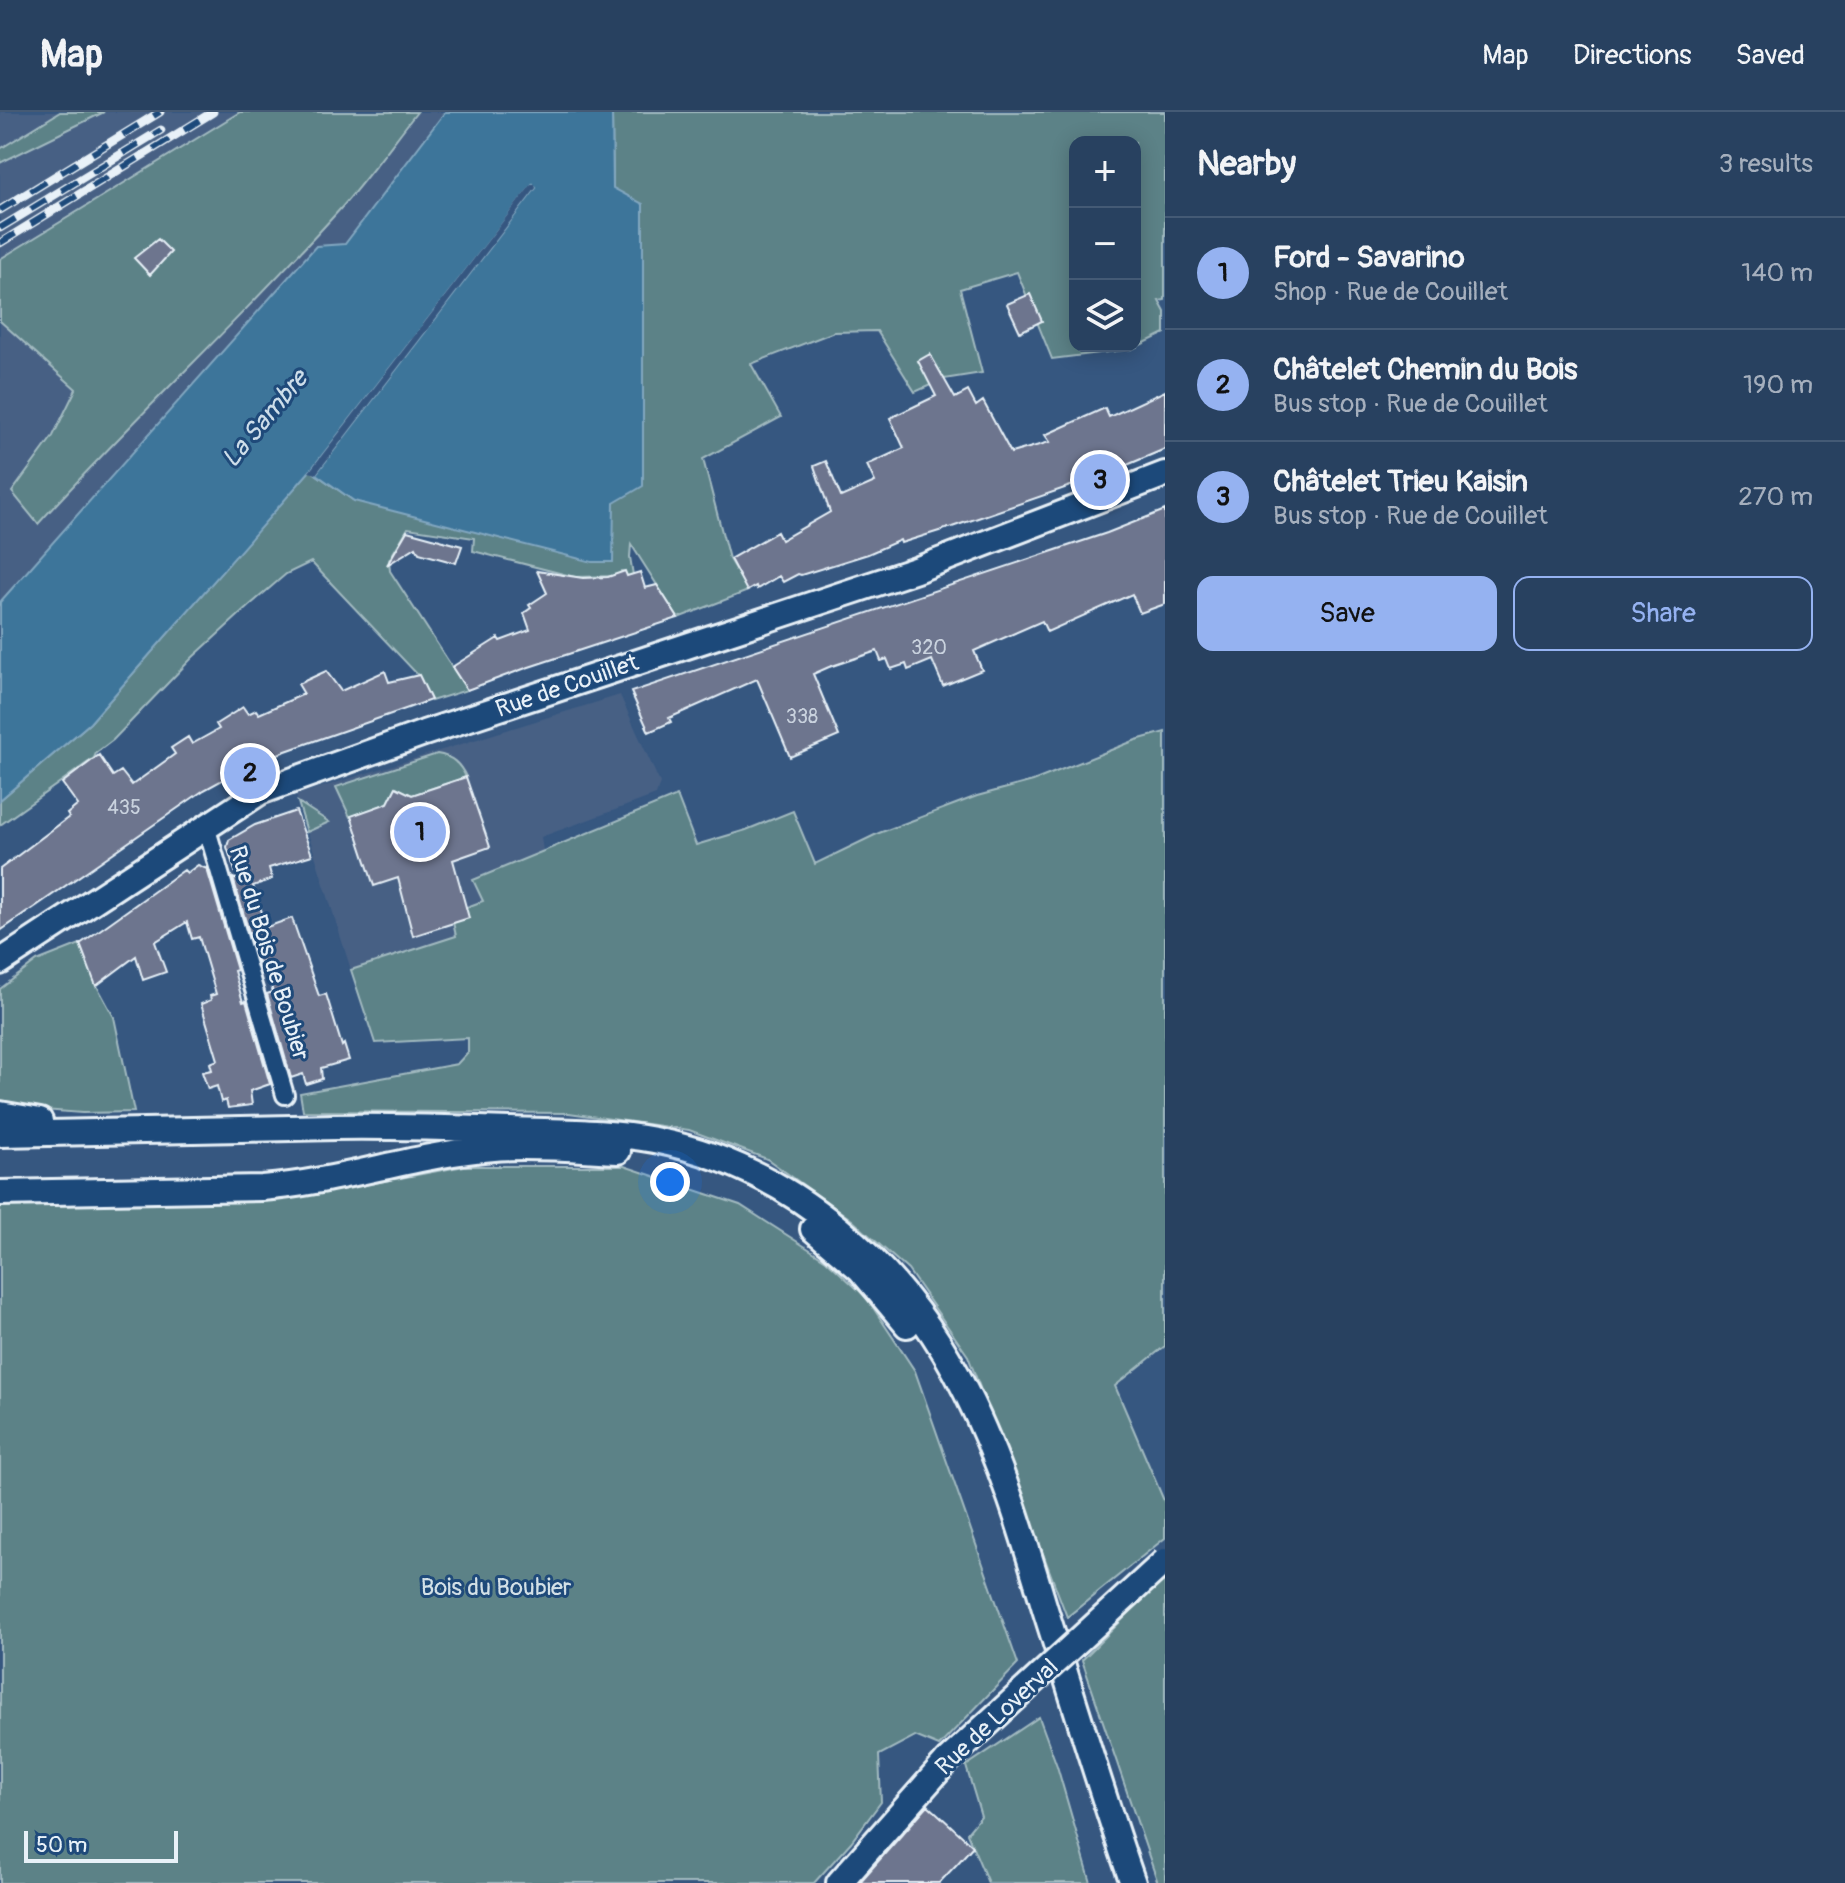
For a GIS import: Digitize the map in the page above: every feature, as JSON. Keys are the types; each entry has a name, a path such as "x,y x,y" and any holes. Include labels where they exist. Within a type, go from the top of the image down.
{"main road":[{"name":"Rue de Couillet","path":"0,962 260,792 424,733 916,570 1165,474"},
{"path":"0,980 22,963 37,938"},
{"path":"0,1114 50,1122 109,1123 142,1130"},
{"path":"0,1134 390,1126 622,1135 686,1148 756,1174 838,1227 891,1277 928,1326 955,1369 985,1432 1021,1529 1133,1883"},
{"path":"0,1193 300,1185 493,1148 548,1148 622,1151 680,1162 745,1187 791,1213 860,1269 895,1308 916,1336 950,1394 995,1500 1116,1883"},
{"name":"Rue de Loverval","path":"839,1883 947,1761 1165,1561"}],"street":[{"name":"Rue du Bois de Boubier","path":"206,826 285,1095"}],"shaded area":[{"path":"0,112 445,112 344,245 315,246 0,602"},
{"path":"620,695 660,783 656,795 541,837 543,851 473,880 483,901 456,936 351,970 296,795"}],"green space":[{"path":"60,112 104,112 0,163 0,149"},
{"path":"240,112 417,112 352,196 305,248 38,524 12,492 53,436 76,389 0,321 0,259"},
{"path":"612,112 1165,112 1165,300 1159,301 1165,312 1165,333 1141,345 1141,136 1069,136 1069,352 1108,352 1052,359 1017,272 960,289 982,373 944,379 915,392 877,331 834,332 751,364 781,417 703,459 729,559 748,591 678,618 631,544 633,575 627,579 624,571 620,576 575,577 473,551 474,538 408,528 389,560 390,571 467,690 431,701 418,675 311,562 286,574 250,605 192,658 94,758 0,825 0,800 90,723 310,470 354,501 613,188"},
{"path":"1165,732 1165,1346 1115,1386 1165,1503 1165,1538 1067,1617 968,1356 908,1270 852,1220 767,1159 689,1130 569,1113 303,1111 300,1093 457,1064 468,1052 468,1038 375,1043 351,970 456,936 451,913 483,901 473,880 677,796 696,845 793,811 815,864 879,833 977,796 1033,781 1136,740"},
{"path":"437,754 455,761 466,777 412,795 396,787 388,803 350,817 336,787"},
{"path":"298,802 329,822 307,832"},
{"path":"80,944 114,1017 134,1112 82,1113 5,1107 0,1104 0,989 37,961"},
{"name":"Bois du Boubier","path":"464,1166 624,1166 740,1205 826,1260 866,1297 915,1371 1018,1664 939,1746 915,1736 879,1755 881,1802 814,1883 0,1883 0,1205 209,1200 337,1190"},
{"path":"1165,1577 1165,1883 1158,1883 1082,1660"},
{"path":"1039,1717 1057,1766 1091,1883 988,1883 967,1833 981,1816 966,1766"}],"water":[{"name":"La Sambre","path":"445,112 612,112 613,188 643,204 643,486 614,503 613,562 592,562 354,501 316,474 536,188 533,184 309,472 90,723 0,800 0,602 316,246 345,244"}],"pier":[{"path":"531,185 536,188 316,474 309,472"}],"building":[{"path":"158,239 171,252 150,275 134,258"},
{"path":"1030,294 1042,321 1020,332 1007,304"},
{"path":"930,354 955,398 968,391 976,406 983,401 1011,453 1050,442 1045,435 1105,408 1109,417 1165,391 1165,449 1108,473 952,527 901,543 900,540 868,554 798,574 783,582 779,576 757,589 756,586 747,591 730,559 777,532 781,540 830,512 814,466 826,461 841,497 875,482 867,465 904,448 890,418 936,396 918,361"},
{"path":"1165,510 1165,604 1140,613 1132,594 1047,632 1042,621 974,651 982,670 943,686 932,660 908,670 906,664 891,669 887,659 881,661 877,651 829,667 813,674 839,736 790,757 757,679 669,718 671,722 649,732 631,692 1107,533"},
{"path":"407,531 462,546 456,563 419,553 416,547 387,565"},
{"path":"537,571 583,578 608,577 625,571 627,576 640,572 645,588 657,585 678,618 467,690 452,667 498,638 500,641 530,630 524,613 531,608 529,605 547,593"},
{"path":"326,671 341,691 385,671 389,682 419,675 431,700 246,767 204,790 0,931 0,869 69,817 67,814 78,805 62,783 99,755 113,776 121,771 132,785 175,754 171,748 188,737 192,744 219,729 216,724 243,707 248,714 256,710 259,714 304,694 298,684"},
{"path":"466,777 490,847 453,860 469,918 413,936 398,878 374,886 351,816 388,803 396,787 412,795"},
{"path":"296,811 312,855 269,868 272,879 253,886 267,927 292,918 319,996 326,994 349,1060 321,1068 322,1079 306,1084 303,1074 291,1078 267,994 273,992 263,961 258,963 227,847 229,840 255,825"},
{"path":"198,865 207,869 237,970 234,971 243,1002 246,1001 270,1084 250,1091 252,1105 228,1108 226,1100 221,1102 217,1086 208,1089 202,1072 212,1070 210,1063 218,1060 201,1004 216,994 199,937 192,939 187,922 155,942 166,972 143,980 136,956 96,986 80,944 184,870 187,873"},
{"path":"928,1805 973,1846 939,1883 859,1883"}],"railway":[{"path":"0,210 160,112"},
{"path":"0,243 213,112"},
{"path":"0,228 161,130"}],"place":[{"name":"Châtelet Trieu Kaisin","path":"1100,480"},
{"name":"Châtelet Chemin du Bois","path":"250,773"},
{"name":"Ford - Savarino","path":"420,832"}]}
